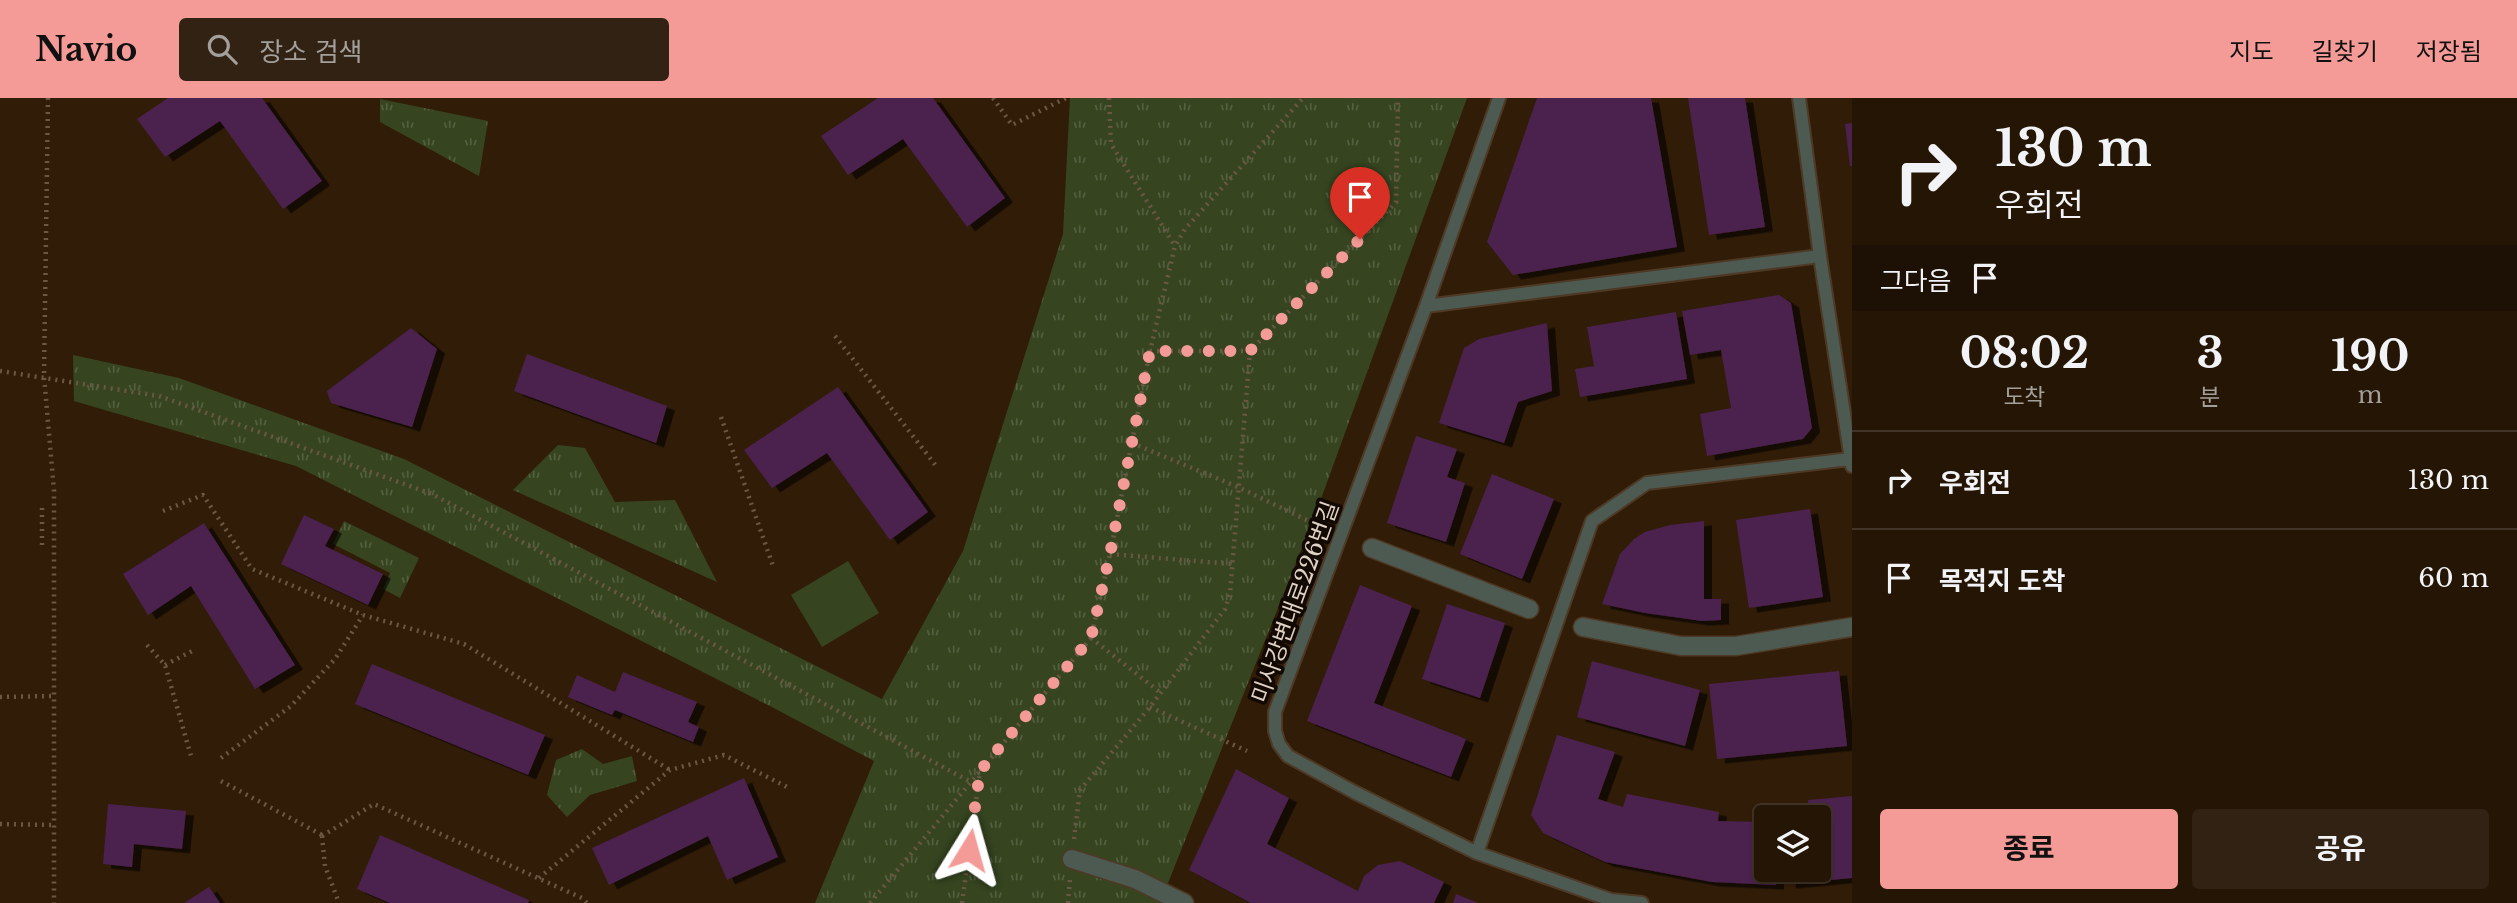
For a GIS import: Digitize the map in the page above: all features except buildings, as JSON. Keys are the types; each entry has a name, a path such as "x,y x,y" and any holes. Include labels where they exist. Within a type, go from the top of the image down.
{"street":[{"path":"1372,548 1529,609"},
{"path":"1583,627 1681,646 1736,646 1852,627"},
{"path":"1072,859 1135,879 1184,903"}],"lane":[{"name":"미사강변대로226번길","path":"1499,98 1426,306 1275,712 1275,731 1279,744 1288,756 1353,792 1477,853 1611,900 1642,903"},
{"path":"1477,853 1592,521 1647,483 1851,463 1799,98"},
{"path":"1426,306 1820,256"}],"path":[{"path":"48,98 44,376 54,492 54,903"},
{"path":"993,98 1012,125 1066,98"},
{"path":"1109,98 1111,144 1175,246"},
{"path":"870,903 1091,638 1150,351 1175,246 1185,229 1303,98"},
{"path":"1068,903 1080,790 1150,707 1225,609 1230,594 1250,351 1396,202 1398,98"},
{"path":"835,336 937,467"},
{"path":"1150,351 1250,351"},
{"path":"0,371 159,396 432,494 971,782"},
{"path":"721,417 773,566"},
{"path":"1132,443 1240,488 1315,524"},
{"path":"163,511 203,495 252,569 363,615 464,644 670,770"},
{"path":"42,509 42,545"},
{"path":"1110,554 1232,564"},
{"path":"221,758 291,706 335,659 363,615"},
{"path":"1091,638 1160,693"},
{"path":"147,645 165,665 191,756"},
{"path":"165,665 196,649"},
{"path":"0,697 55,696"},
{"path":"1150,707 1247,751"},
{"path":"539,878 670,770 724,755 788,787"},
{"path":"962,903 980,771"},
{"path":"221,781 322,836"},
{"path":"322,836 374,804 539,878 587,903"},
{"path":"0,824 55,825"},
{"path":"322,836 325,866 339,903"}],"green space":[{"path":"1070,98 1467,98 1314,518 1160,903 815,903 874,761 296,466 74,401 73,355 179,378 404,459 882,699 963,551 1063,234"},
{"path":"380,99 488,121 479,176 380,122"},
{"path":"558,445 585,448 615,502 675,500 717,582 513,490"},
{"path":"344,521 419,558 400,598 383,589 390,573 333,544"},
{"path":"848,561 879,613 822,647 791,595"},
{"path":"582,749 603,764 632,756 637,781 590,795 567,817 547,795 556,760"}],"route":[{"path":"969,850 980,771 1091,638 1150,351 1250,351 1360,239"}]}
